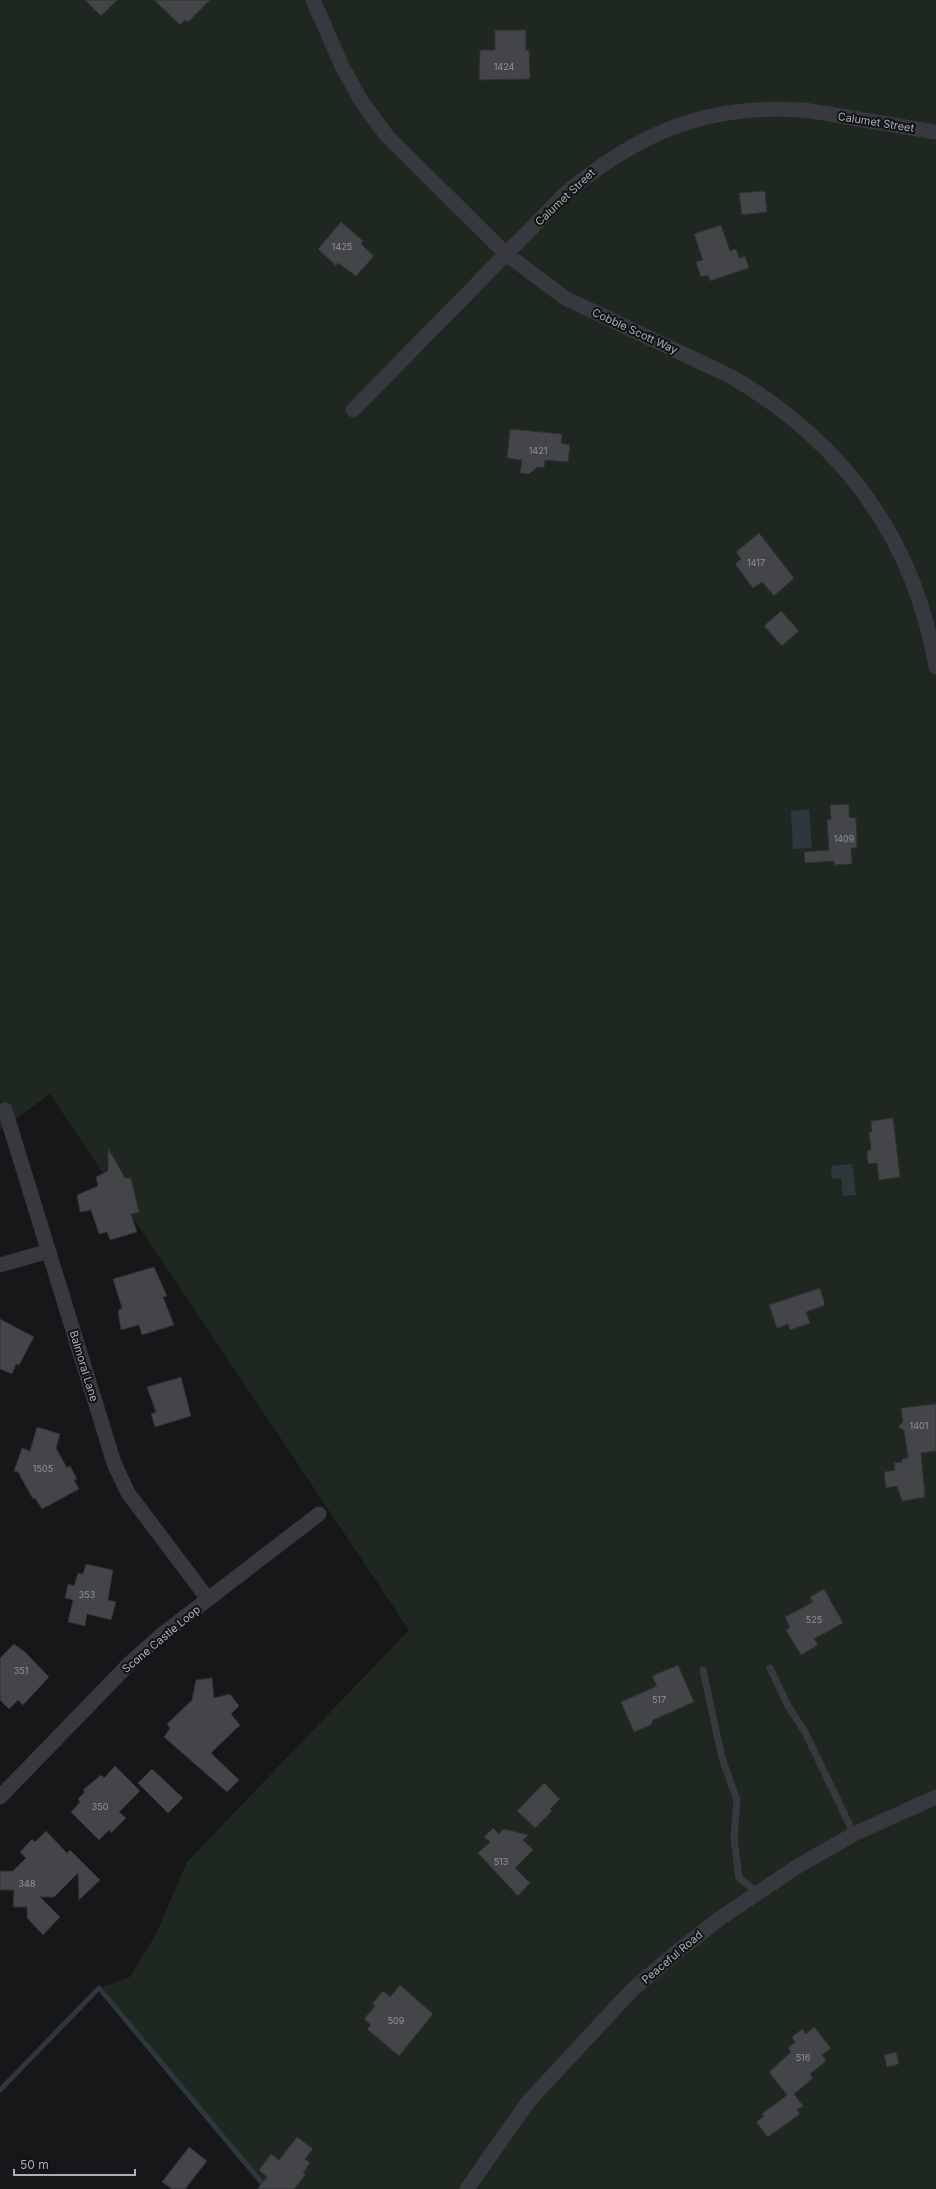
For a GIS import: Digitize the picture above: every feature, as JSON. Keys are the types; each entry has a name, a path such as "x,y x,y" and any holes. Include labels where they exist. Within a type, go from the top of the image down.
{"street":[{"name":"Cobble Scott Way","path":"313,0 342,66 360,98 387,136 506,254 565,298 732,377 758,392 786,412 829,450 866,494 898,547 920,601 931,637 936,667"},
{"name":"Calumet Street","path":"353,410 566,193 597,167 643,140 684,123 728,113 802,110 936,132"},
{"name":"Balmoral Lane","path":"5,1110 114,1462 128,1493 208,1600"},
{"path":"0,1265 49,1251"},
{"name":"Scone Castle Loop","path":"0,1797 131,1662 319,1514"},
{"name":"Peaceful Road","path":"467,2189 528,2102 632,1990 719,1918 757,1892 798,1866 854,1834 936,1796"}],"lane":[{"path":"770,1668 788,1706 805,1732 854,1834"},
{"path":"703,1670 722,1758 738,1800 734,1838 739,1878 757,1892"}],"shaded area":[{"path":"0,0 936,0 936,2189 267,2189 99,1988 130,1977 155,1936 187,1862 409,1630 50,1094 0,1130"},
{"path":"809,809 812,848 793,849 791,811"},
{"path":"852,1164 856,1195 843,1196 841,1178 832,1179 831,1166"}],"building":[{"path":"85,0 117,0 101,16"},
{"path":"154,0 210,0 188,22 185,20 180,25"},
{"path":"495,30 526,30 526,50 529,50 530,79 479,80 480,50 495,50"},
{"path":"765,191 767,212 742,215 739,193"},
{"path":"341,222 363,241 361,244 374,256 356,276 338,263 336,266 318,249"},
{"path":"721,225 730,251 736,249 739,258 745,256 749,268 710,281 708,275 701,277 696,262 703,260 694,234"},
{"path":"510,429 562,434 561,443 570,445 568,462 545,460 544,468 537,467 529,474 520,473 522,460 507,458"},
{"path":"759,533 794,578 774,596 762,582 753,588 735,564 741,559 736,552"},
{"path":"781,611 799,631 782,646 764,626"},
{"path":"849,804 849,817 856,818 857,848 851,848 852,864 834,865 834,861 805,863 804,852 829,850 827,820 831,819 830,805"},
{"path":"893,1118 900,1177 879,1180 877,1163 868,1164 867,1151 871,1150 869,1132 872,1132 871,1121"},
{"path":"108,1148 125,1178 131,1178 139,1212 131,1214 137,1232 110,1240 107,1232 99,1234 91,1210 80,1212 77,1195 98,1186 96,1177 108,1171"},
{"path":"154,1267 167,1296 163,1297 174,1325 142,1335 139,1325 121,1330 118,1311 122,1308 113,1279"},
{"path":"820,1288 825,1305 806,1312 810,1323 790,1330 788,1324 777,1328 769,1305"},
{"path":"0,1319 34,1337 19,1365 16,1364 12,1374 0,1369"},
{"path":"181,1377 191,1416 155,1427 151,1414 156,1412 147,1387"},
{"path":"936,1404 936,1451 921,1453 925,1497 902,1501 897,1486 886,1488 884,1472 895,1470 894,1463 902,1462 902,1459 908,1458 904,1430 898,1427 903,1422 901,1408"},
{"path":"37,1427 60,1434 56,1448 67,1468 70,1466 77,1479 74,1480 79,1489 42,1509 35,1498 33,1499 18,1472 14,1471 22,1448 30,1451"},
{"path":"86,1564 113,1570 108,1600 116,1602 111,1620 87,1614 85,1626 68,1622 73,1600 65,1598 68,1584 74,1586 78,1573 83,1574"},
{"path":"824,1589 843,1623 814,1639 818,1645 801,1655 786,1630 790,1628 785,1617 813,1602 810,1597"},
{"path":"14,1644 25,1652 49,1677 23,1705 18,1700 9,1709 0,1700 0,1658"},
{"path":"678,1665 694,1702 653,1720 651,1725 634,1732 621,1702 657,1686 652,1676"},
{"path":"212,1678 214,1698 230,1694 239,1706 231,1714 240,1725 211,1753 239,1780 227,1792 164,1737 170,1728 167,1724 192,1700 196,1680"},
{"path":"115,1766 140,1791 119,1812 126,1818 111,1833 109,1830 99,1840 71,1812 80,1802 78,1799 85,1792 83,1790 101,1775 104,1778"},
{"path":"152,1769 183,1798 168,1813 138,1783"},
{"path":"544,1783 560,1799 550,1809 552,1811 535,1828 517,1811"},
{"path":"493,1828 499,1834 504,1829 528,1835 523,1840 533,1850 515,1868 530,1883 518,1896 478,1853 490,1842 484,1837"},
{"path":"46,1831 67,1853 70,1850 100,1880 79,1900 78,1873 54,1897 40,1897 60,1917 43,1935 27,1918 27,1907 13,1907 14,1890 0,1890 0,1871 13,1871 26,1858 20,1852 32,1839 35,1842"},
{"path":"400,1985 433,2014 399,2056 367,2029 371,2025 364,2019 375,2006 372,2004 383,1991 390,1997"},
{"path":"814,2027 831,2048 822,2055 826,2061 810,2074 813,2078 794,2094 803,2106 797,2110 800,2114 768,2137 756,2122 764,2116 762,2114 787,2095 769,2072 791,2052 788,2048 795,2042 792,2037 802,2029 806,2034"},
{"path":"896,2052 899,2064 887,2067 884,2055"},
{"path":"297,2137 313,2149 305,2159 310,2163 303,2173 306,2174 294,2189 257,2189 267,2177 259,2170 271,2154 279,2160"},
{"path":"189,2147 207,2161 185,2189 172,2189 162,2182"}],"waterway":[{"path":"0,2090 99,1988 267,2189"}]}
